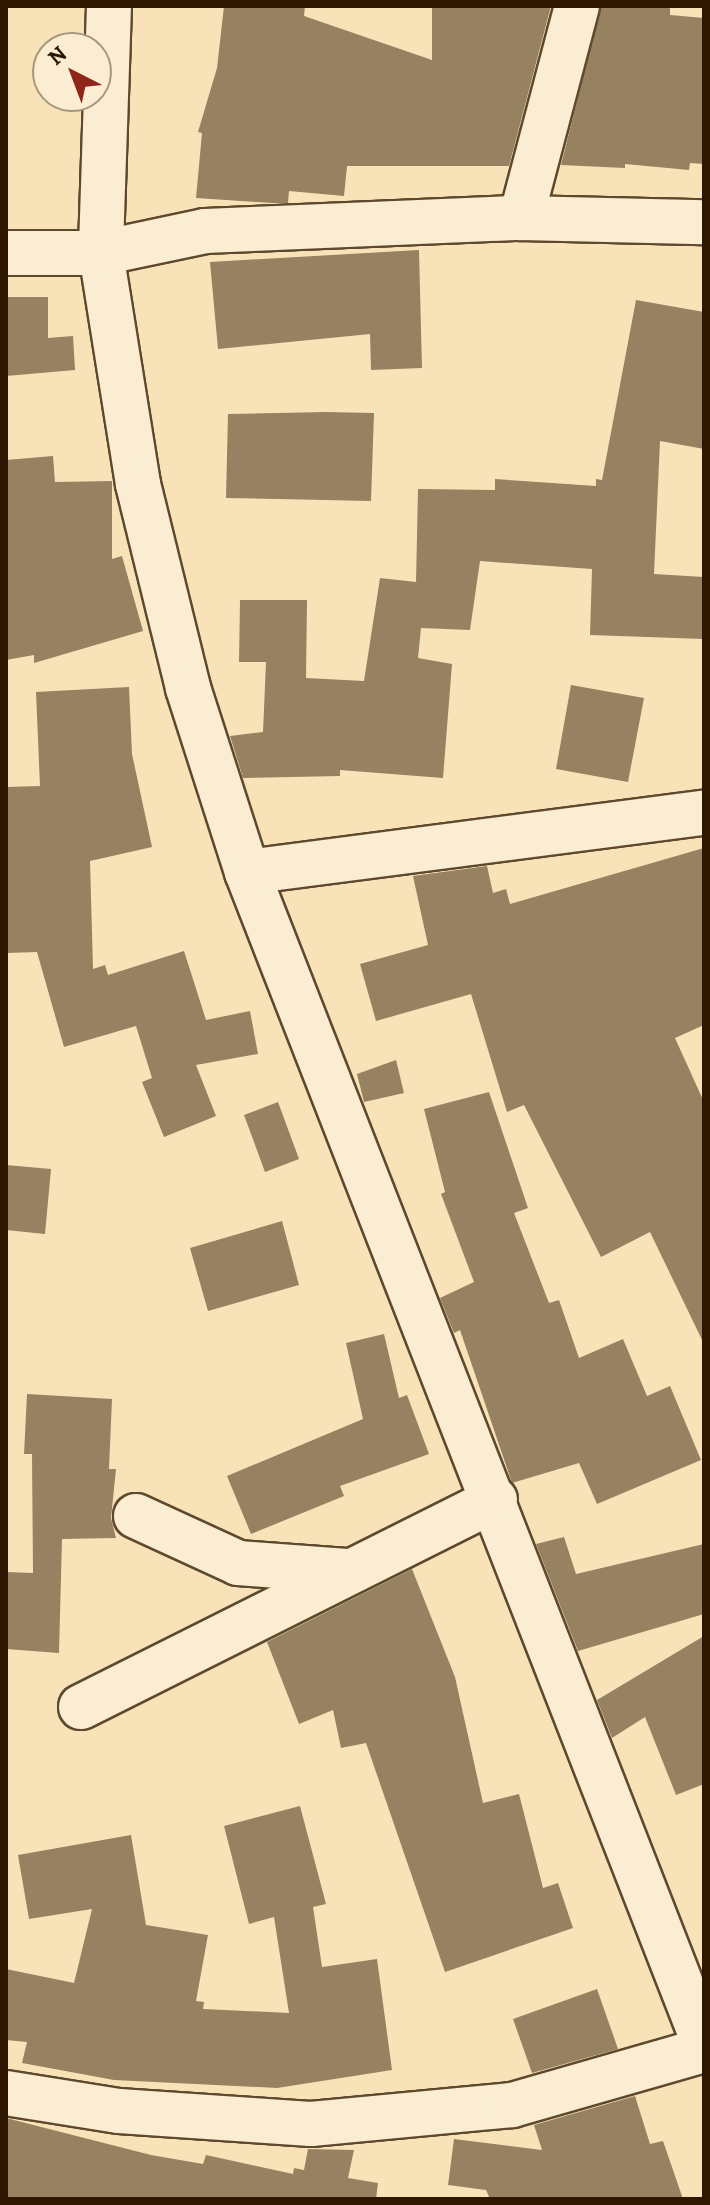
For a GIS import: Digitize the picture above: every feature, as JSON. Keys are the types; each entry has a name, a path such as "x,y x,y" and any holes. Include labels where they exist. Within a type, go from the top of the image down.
{"street":[{"path":"109,6 101,253 138,484 188,688 247,872 495,1500 704,2043"},
{"path":"521,218 577,6"},
{"path":"6,253 101,253 205,231 521,218 704,222"},
{"path":"247,872 704,813"},
{"path":"81,1707 347,1571 495,1500"},
{"path":"136,1516 238,1563 347,1571"},
{"path":"6,2093 119,2111 311,2124 512,2105 704,2050"}],"building":[{"path":"224,6 305,6 304,16 432,60 432,6 551,6 509,166 347,166 344,196 289,191 288,203 272,203 196,198 202,133 198,132 217,68"},
{"path":"601,6 670,6 670,15 704,18 704,164 690,163 689,170 625,164 625,168 561,165"},
{"path":"419,250 422,368 371,370 370,334 218,349 210,262"},
{"path":"6,297 48,297 48,338 73,336 75,370 6,376"},
{"path":"636,300 704,312 704,449 660,441 654,574 704,577 704,639 590,635 592,569 480,561 470,630 421,628 418,658 452,664 443,778 340,770 340,776 243,778 230,736 263,732 266,662 239,662 240,600 307,600 306,678 364,681 380,578 416,582 418,489 495,490 495,479 596,486 596,479 602,480"},
{"path":"374,413 371,501 226,498 228,414"},
{"path":"53,456 55,482 112,481 112,559 122,556 143,631 34,663 34,655 6,660 6,460"},
{"path":"571,685 644,698 628,782 556,769"},
{"path":"129,687 132,754 152,847 90,861 93,969 105,965 108,975 184,951 206,1020 250,1011 258,1054 196,1065 216,1116 164,1137 142,1082 152,1078 136,1026 64,1047 37,952 6,953 6,787 40,786 36,692"},
{"path":"704,848 704,1025 675,1038 704,1102 704,1344 650,1232 601,1257 524,1105 507,1112 471,994 376,1021 360,964 428,945 413,876 487,866 493,893 506,889 510,904"},
{"path":"396,1060 404,1093 364,1102 357,1074"},
{"path":"489,1092 528,1208 514,1213 549,1303 559,1300 579,1358 623,1339 647,1396 670,1386 701,1460 597,1504 579,1463 512,1483 460,1330 454,1333 440,1298 474,1282 441,1194 445,1192 424,1109"},
{"path":"278,1102 299,1159 265,1172 244,1115"},
{"path":"6,1165 51,1169 45,1234 6,1230"},
{"path":"282,1221 299,1285 208,1311 190,1248"},
{"path":"384,1334 399,1398 407,1395 429,1454 340,1486 344,1496 251,1534 227,1476 363,1419 346,1343"},
{"path":"27,1394 112,1399 109,1469 116,1469 111,1518 116,1538 62,1539 59,1653 6,1649 6,1572 33,1573 32,1454 24,1454"},
{"path":"564,1537 576,1574 704,1544 704,1614 578,1651 536,1544"},
{"path":"412,1569 455,1677 483,1803 519,1794 543,1888 558,1883 573,1928 445,1972 366,1743 341,1748 333,1710 299,1724 267,1642"},
{"path":"704,1636 704,1784 676,1795 645,1717 612,1738 597,1700"},
{"path":"300,1806 326,1904 313,1907 322,1967 377,1959 392,2070 277,2088 114,2080 22,2063 27,2042 6,2040 6,1969 74,1983 92,1909 29,1919 18,1855 131,1835 146,1925 208,1935 196,2001 204,2002 203,2009 289,2013 274,1917 249,1924 224,1826"},
{"path":"597,1989 618,2049 532,2073 513,2019"},
{"path":"635,2096 650,2144 663,2141 683,2199 490,2199 486,2190 448,2185 454,2139 542,2150 534,2125"},
{"path":"6,2118 151,2155 203,2164 206,2155 293,2174 294,2168 304,2170 308,2149 354,2150 348,2178 378,2183 376,2199 6,2199"}]}
